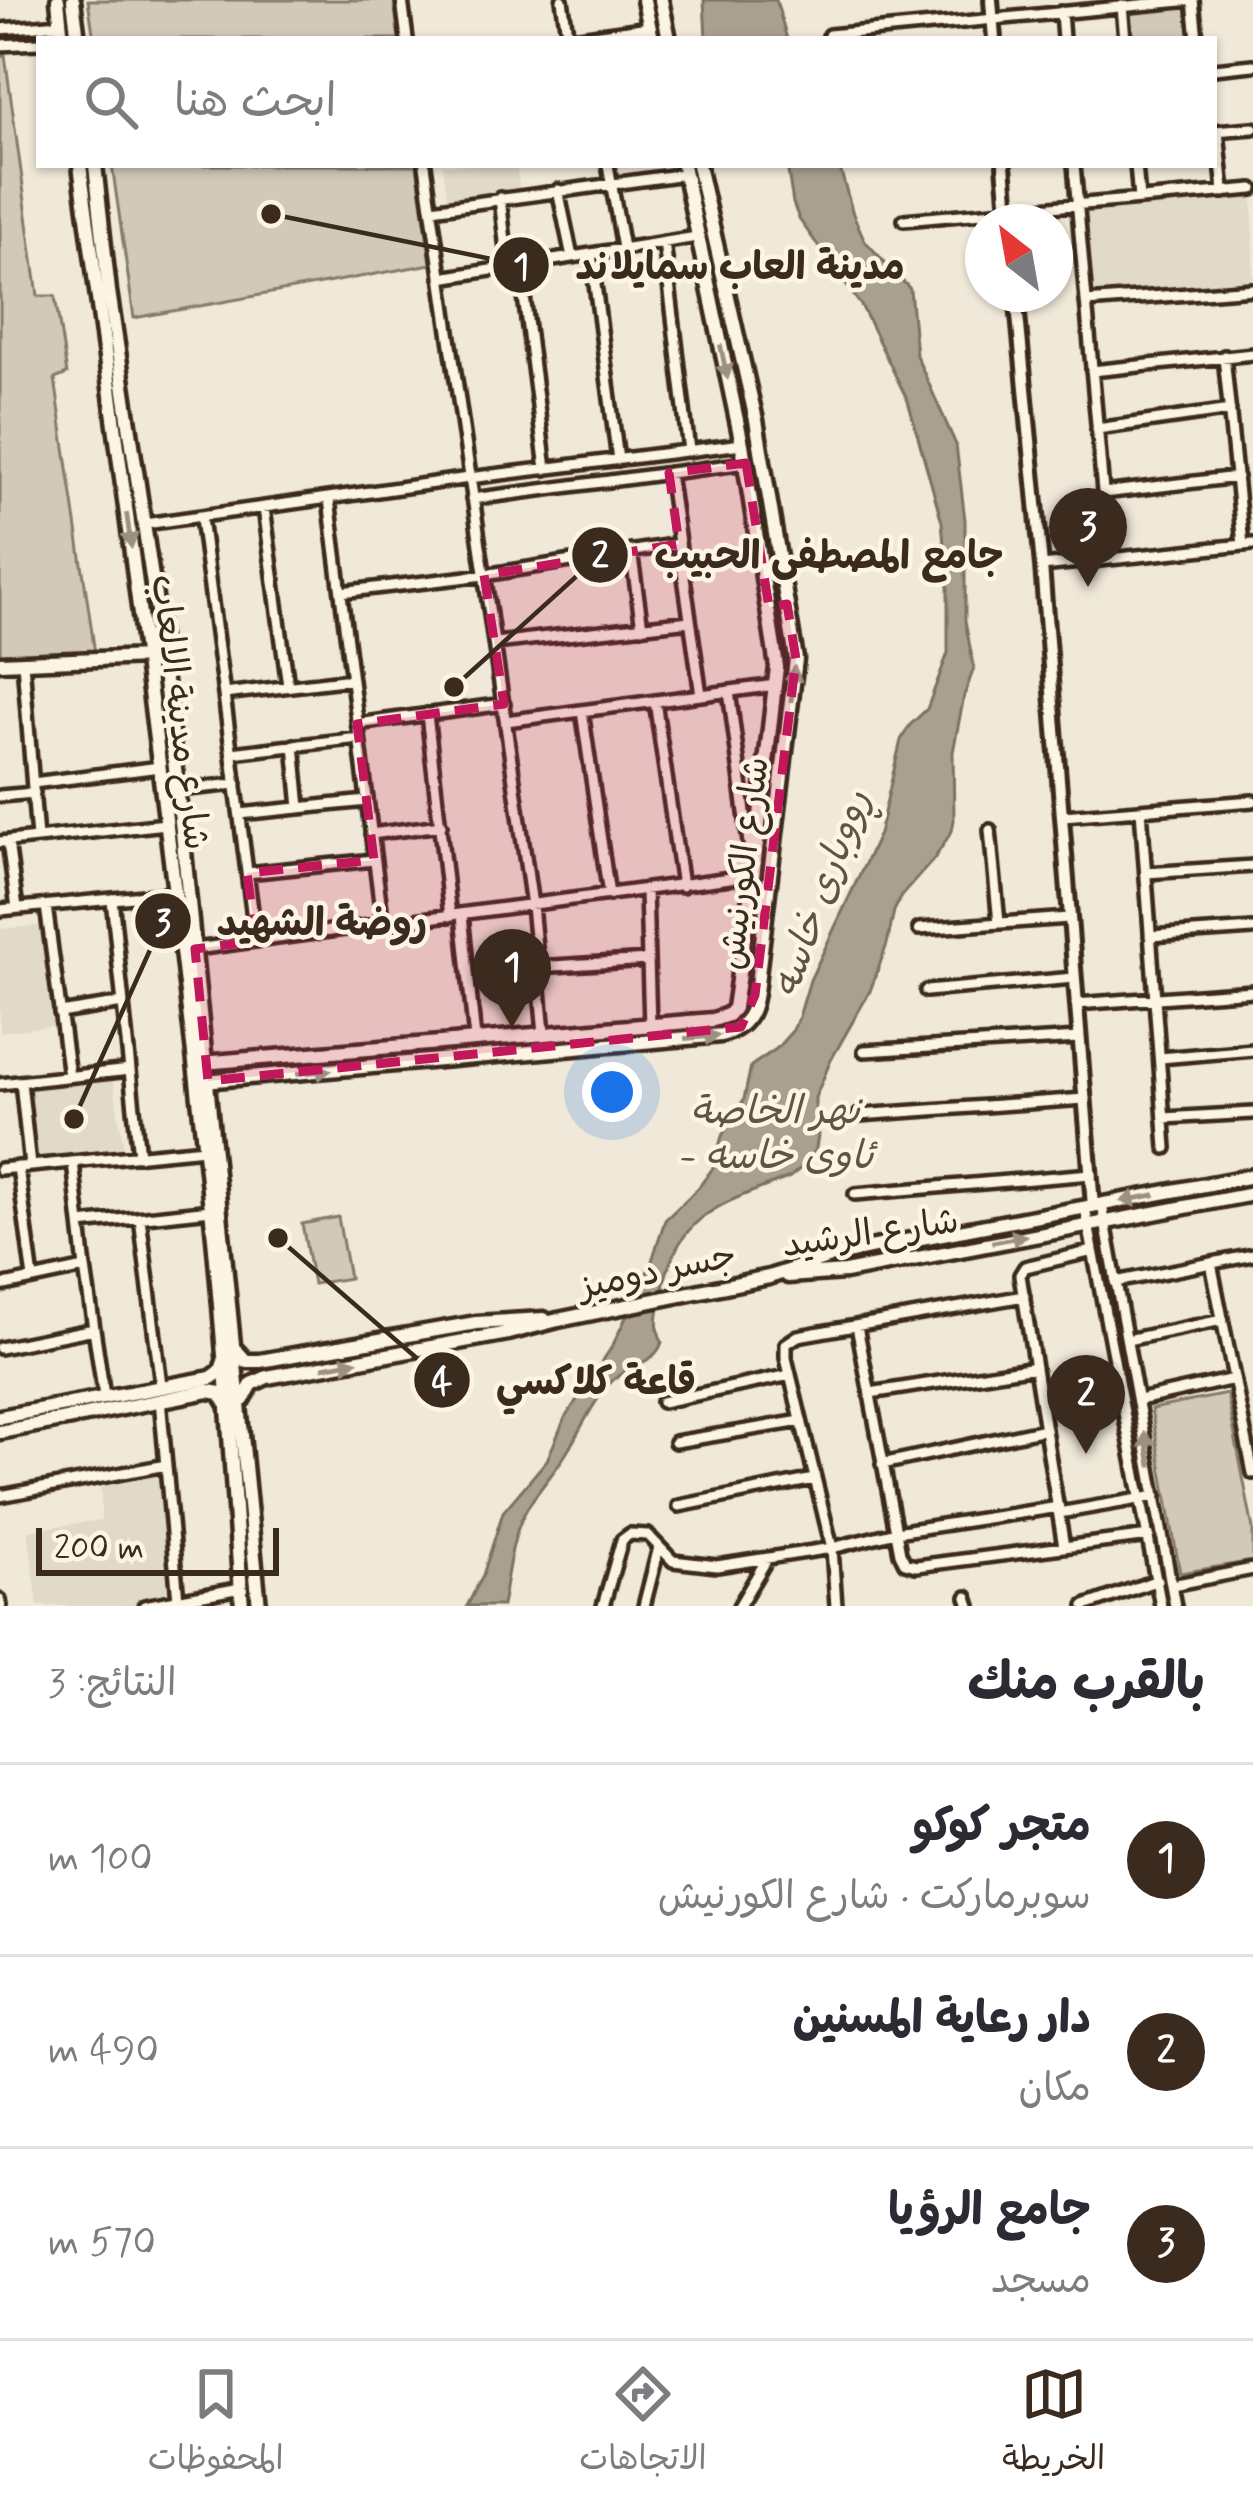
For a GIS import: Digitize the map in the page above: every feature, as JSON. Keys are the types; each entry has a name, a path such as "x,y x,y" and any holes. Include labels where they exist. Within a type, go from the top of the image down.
{"main road":[{"path":"58,0 62,32"},
{"path":"73,0 78,36"},
{"path":"644,0 651,33"},
{"path":"661,0 668,36"},
{"name":"شارع مدينة الالعاب","path":"80,168 127,460 145,524 170,715 195,949 204,1149 224,1356 234,1409"},
{"name":"شارع مدينة الالعاب","path":"95,168 166,824 201,1064"},
{"name":"شارع الكورنيش","path":"202,1082 722,1035 747,1021 757,981 796,659 756,420 699,168"},
{"name":"شارع الكورنيش","path":"201,1064 713,1020 734,1008 777,667 746,464 684,170"},
{"path":"716,322 733,317"},
{"path":"769,607 787,604"},
{"path":"0,663 147,657"},
{"path":"154,717 170,715"},
{"path":"414,1044 415,1063"},
{"name":"شارع مدينة الالعاب","path":"202,1082 234,1344 234,1409"},
{"name":"شارع الرشيد","path":"769,1277 833,1256 1253,1176"},
{"name":"شارع الرشيد","path":"769,1277 845,1272 1253,1194"},
{"name":"جسر دوميز","path":"558,1320 769,1277"},
{"path":"234,1344 242,1358 256,1362 476,1323 558,1320"},
{"path":"242,1606 234,1409 250,1386 267,1377 558,1320"},
{"path":"0,1417 23,1420 201,1385 223,1368 224,1356"},
{"path":"201,1385 220,1393 234,1409 259,1606"},
{"path":"0,1432 23,1420 104,1396 161,1392"}],"street":[{"path":"402,0 407,36"},
{"path":"562,0 567,36"},
{"path":"991,0 994,36"},
{"path":"829,35 1192,0 1197,36"},
{"path":"1122,6 1125,36"},
{"path":"1061,12 1064,36"},
{"path":"0,29 62,32"},
{"path":"604,36 651,33"},
{"path":"0,45 36,43"},
{"path":"1217,69 1253,65"},
{"path":"1217,131 1253,128"},
{"path":"1217,139 1224,192"},
{"path":"425,168 532,905 544,1033"},
{"path":"608,168 622,248"},
{"path":"1004,168 1007,204"},
{"path":"1074,168 1108,559"},
{"path":"1136,168 1139,199"},
{"path":"432,209 684,170"},
{"path":"1073,206 1253,189"},
{"path":"559,190 572,257"},
{"path":"500,198 546,469"},
{"path":"904,220 965,218"},
{"path":"441,278 697,237"},
{"path":"664,242 688,451"},
{"path":"591,254 618,460"},
{"path":"1086,302 1253,289"},
{"path":"1018,312 1091,1174 1093,1206 1087,1224 1161,1606"},
{"path":"1092,371 1253,353"},
{"path":"1042,566 1248,544 1224,356"},
{"path":"1097,429 1230,410"},
{"path":"145,524 742,444"},
{"path":"472,499 746,464"},
{"path":"669,473 700,695"},
{"path":"1102,494 1237,477"},
{"path":"329,499 382,925"},
{"path":"264,508 288,686"},
{"path":"201,518 256,941"},
{"path":"341,592 679,544"},
{"path":"632,551 642,627"},
{"path":"495,643 690,621"},
{"path":"23,662 37,838"},
{"path":"224,694 352,679"},
{"path":"506,721 776,685"},
{"path":"195,949 753,877 729,691"},
{"path":"655,701 682,886"},
{"path":"357,724 504,704"},
{"path":"582,711 609,896"},
{"path":"427,714 476,1039"},
{"path":"232,753 359,737"},
{"path":"294,745 300,808"},
{"path":"0,796 160,767"},
{"path":"178,790 236,784"},
{"path":"240,814 367,801"},
{"path":"1063,816 1253,801"},
{"path":"1142,810 1166,1148"},
{"path":"16,908 4,842 166,824"},
{"path":"371,834 441,825"},
{"path":"990,830 999,923"},
{"path":"248,873 374,860"},
{"path":"1146,873 1253,866"},
{"path":"646,891 650,1026"},
{"path":"0,910 175,893"},
{"path":"112,899 139,1156"},
{"path":"46,906 69,1076"},
{"path":"919,929 1069,918"},
{"path":"1150,936 1253,929"},
{"path":"538,968 648,960"},
{"path":"926,991 1074,978"},
{"path":"1076,1004 1253,991"},
{"path":"60,1013 123,1003"},
{"path":"864,1051 1079,1038"},
{"path":"1160,1058 1253,1050"},
{"path":"0,1084 130,1070"},
{"path":"21,1082 30,1166"},
{"path":"859,1115 1084,1099"},
{"path":"1164,1118 1253,1113"},
{"path":"0,1168 204,1149"},
{"path":"73,1162 104,1396"},
{"path":"18,1167 33,1279"},
{"path":"855,1194 1091,1174"},
{"path":"1093,1206 1104,1221 1175,1606"},
{"path":"80,1224 211,1210"},
{"path":"140,1218 161,1392 178,1600"},
{"path":"1064,1547 1020,1275 1025,1267 1093,1251"},
{"path":"1102,1295 1117,1287 1253,1255"},
{"path":"1211,1263 1234,1379 1248,1421 1253,1473"},
{"path":"0,1286 85,1268"},
{"path":"836,1606 832,1548 784,1351 791,1339 1024,1296"},
{"path":"1127,1340 1222,1320"},
{"path":"857,1326 896,1532 902,1559 910,1566 1149,1536"},
{"path":"0,1348 94,1329"},
{"path":"870,1393 1035,1367"},
{"path":"662,1402 790,1376"},
{"path":"1139,1400 1234,1379"},
{"path":"675,1442 801,1421"},
{"path":"882,1464 1046,1429"},
{"path":"0,1496 166,1465"},
{"path":"680,1506 814,1479"},
{"path":"603,1606 622,1540 630,1534 648,1535 674,1561 700,1566 832,1548 896,1532 1156,1496"},
{"path":"644,1606 659,1547"},
{"path":"739,1606 767,1558"},
{"path":"1172,1585 1253,1569"},
{"path":"1085,1606 1158,1580"},
{"path":"144,1606 241,1588"}],"highlighted area":[{"path":"746,463 769,607 787,604 796,659 755,995 741,1027 208,1081 195,949 256,941 247,873 374,860 357,724 504,704 484,575 679,544 669,473"}],"shaded area":[{"path":"88,0 394,0 399,36 94,36"},
{"path":"1188,6 1191,36 1132,36 1129,12"},
{"path":"5,55 38,296 55,296 67,374 55,379 95,653 0,655 0,56"},
{"path":"112,168 417,168 431,264 134,318"},
{"path":"443,168 516,168 520,191 448,202"},
{"path":"1253,197 1253,284 1092,297 1084,212"},
{"path":"43,925 56,1025 0,1032 0,929"},
{"path":"113,1078 124,1149 32,1158 25,1088"},
{"path":"338,1217 349,1278 313,1284 302,1224"},
{"path":"1227,1394 1253,1529 1253,1561 1180,1573 1151,1409"},
{"path":"162,1475 174,1598 131,1606 38,1606 28,1530 101,1520 101,1487"}],"water":[{"path":"704,0 776,0 786,36 706,36"},
{"name":"نهر الخاصة - ئاوی خاسە","path":"787,168 840,168 865,241 910,289 916,355 956,445 965,520 965,621 974,668 953,752 952,831 894,911 870,991 815,1098 820,1124 816,1148 790,1177 726,1203 693,1225 670,1262 657,1322 662,1342 658,1350 605,1389 530,1504 514,1543 502,1606 467,1606 483,1575 503,1512 547,1460 565,1418 613,1345 651,1264 665,1220 713,1168 722,1136 744,1099 751,1066 793,1030 810,980 879,834 901,740 927,709 948,653 942,522 908,401 862,307 799,219"}],"place":[{"name":"مدينة العاب سمايلاند","path":"271,214"},
{"name":"جامع الرؤيا","path":"1088,587"},
{"name":"جامع المصطفى الحبيب","path":"454,687"},
{"name":"متجر كوكو","path":"512,1028"},
{"name":"روضة الشهيد","path":"74,1119"},
{"name":"قاعة كلاكسي","path":"278,1238"},
{"name":"دار رعاية المسنين","path":"1086,1454"}],"water label":[{"name":"ڕووباری خاسە","path":"819,893"}]}
